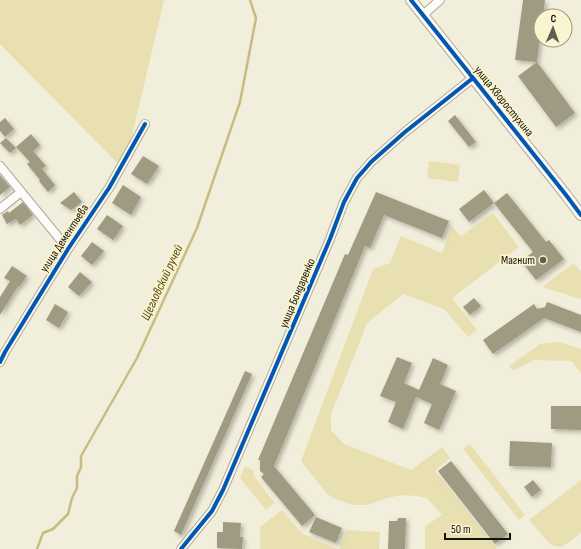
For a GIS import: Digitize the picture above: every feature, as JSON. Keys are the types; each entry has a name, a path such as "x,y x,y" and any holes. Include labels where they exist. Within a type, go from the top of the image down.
{"street":[{"name":"улица Хворостухина","path":"411,0 581,215"},
{"path":"423,15 440,0"},
{"name":"улица Бондаренко","path":"181,549 212,511 224,490 330,239 344,202 357,178 371,162 405,132 473,78"},
{"name":"улица Дементьева","path":"0,362 68,249 109,188 145,124"},
{"path":"0,166 68,249"},
{"path":"0,209 21,192"}],"shaded area":[{"path":"0,0 164,0 124,170 0,44"},
{"path":"429,161 460,165 458,182 427,178"},
{"path":"493,213 519,247 452,298 477,330 468,337 444,309 403,294 367,323 331,414 331,430 344,444 411,470 442,447 450,458 435,471 497,549 425,549 425,526 442,515 427,498 401,495 368,505 353,505 327,494 301,461 373,269 390,263 401,236 442,253 452,226 461,236"},
{"path":"574,263 581,272 581,299 542,287"},
{"path":"559,342 581,349 581,373 571,361 534,360 513,371 509,366 540,344"},
{"path":"470,444 525,515 519,520 463,449"},
{"path":"245,466 253,470 254,476 275,503 266,510 240,478"},
{"path":"581,480 581,533 561,547 554,546 549,543 529,520"},
{"path":"282,510 303,534 338,549 260,549 260,527"},
{"path":"347,530 380,532 379,549 339,549"}],"building":[{"path":"523,0 545,0 544,8 533,8 533,48 539,48 537,62 515,60"},
{"path":"537,62 575,113 556,127 518,76"},
{"path":"455,115 476,142 469,147 448,121"},
{"path":"5,118 14,129 5,137 0,131 0,122"},
{"path":"31,134 40,145 33,151 46,166 42,169 55,185 48,192 27,164 30,162 16,147"},
{"path":"6,138 16,148 10,153 0,143"},
{"path":"143,156 159,166 147,184 131,174"},
{"path":"0,175 10,187 0,195"},
{"path":"123,185 141,197 131,215 112,203"},
{"path":"484,190 494,203 469,222 459,209"},
{"path":"74,192 82,202 71,210 60,203"},
{"path":"376,192 449,221 442,238 384,215 370,248 365,246 274,466 315,515 302,526 261,477 264,474 260,471 260,460 258,460 345,254 348,255"},
{"path":"507,193 546,242 549,240 564,259 536,280 521,261 533,252 494,203"},
{"path":"23,202 33,215 20,225 16,219 7,224 2,215 8,211 9,213"},
{"path":"107,215 123,226 113,240 97,229"},
{"path":"92,242 104,251 92,265 81,256"},
{"path":"12,266 27,276 19,287 18,286 0,315 0,297 10,281 4,278"},
{"path":"80,272 92,282 79,296 68,287"},
{"path":"474,298 481,306 470,315 463,307"},
{"path":"547,302 581,315 581,332 544,318 493,354 483,340 534,304 537,309 545,307"},
{"path":"55,304 68,312 59,328 46,320"},
{"path":"397,357 412,363 404,383 419,390 433,358 448,365 440,384 456,391 439,430 424,423 432,404 416,397 403,429 388,422 396,402 380,396"},
{"path":"245,371 252,374 181,535 174,531"},
{"path":"551,406 581,406 581,430 551,429"},
{"path":"510,441 552,443 551,467 509,466"},
{"path":"451,461 508,534 495,544 438,471"},
{"path":"533,480 541,490 532,497 524,487"},
{"path":"316,517 342,528 336,543 309,532"},
{"path":"398,518 406,518 405,549 388,549 389,521 397,521"},
{"path":"223,522 241,523 240,537 243,537 242,549 217,548 217,532 223,532"}],"waterway":[{"name":"Щегловский ручей","path":"37,549 43,533 53,529 68,514 72,498 77,488 77,476 81,467 81,456 137,358 197,228 240,102 256,18 250,0"}],"cycle path":[{"path":"411,0 581,215"},
{"path":"181,549 212,511 223,490 330,239 344,202 357,178 371,162 405,132 473,78"},
{"path":"0,362 68,249 109,188 145,124"}],"place":[{"name":"Магнит","path":"543,260"}]}
